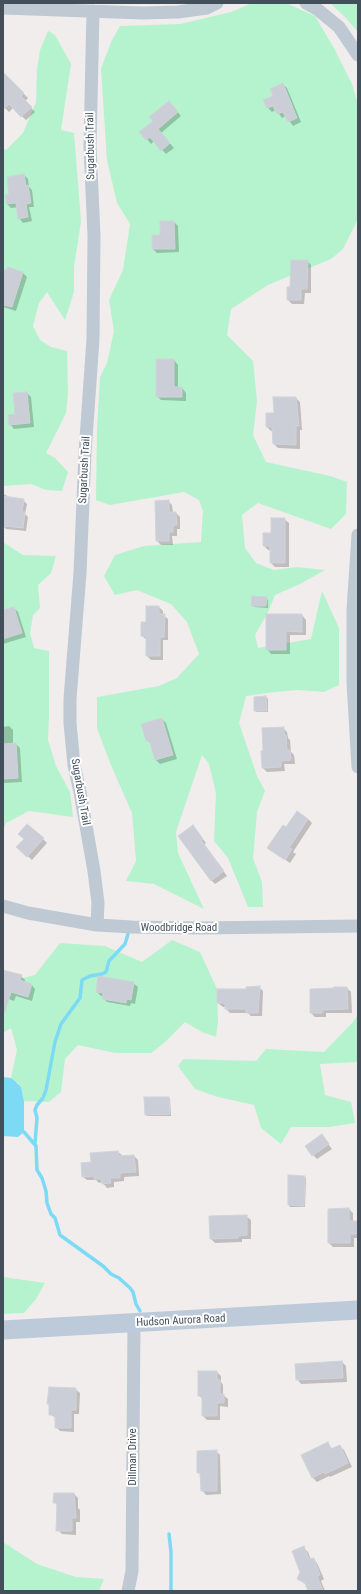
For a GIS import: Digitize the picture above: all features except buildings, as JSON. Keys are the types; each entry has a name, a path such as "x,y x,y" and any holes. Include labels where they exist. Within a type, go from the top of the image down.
{"street":[{"path":"3,8 144,13 178,12 207,8 217,3"},
{"path":"306,3 322,12 339,27 358,55"},
{"name":"Sugarbush Trail","path":"94,11 90,146 94,236 93,339 85,453 80,573 70,699 70,723 74,765 80,790 94,872 98,903 97,925"},
{"path":"358,535 353,610 353,699 358,767"},
{"name":"Woodbridge Road","path":"3,906 28,913 97,925 200,928 358,926"},
{"name":"Hudson Aurora Road","path":"3,1330 358,1310"},
{"name":"Dillman Drive","path":"128,1591 132,1571 134,1323"}],"green space":[{"path":"252,3 286,3 315,16 334,48 352,84 358,104 358,219 343,249 331,259 268,285 231,309 227,335 253,361 257,401 253,435 266,462 330,476 347,482 346,514 331,529 258,503 242,515 245,548 256,563 274,570 298,567 325,570 300,584 275,595 268,612 255,635 258,648 311,639 322,591 339,628 339,685 324,692 298,690 246,696 239,723 257,776 265,791 257,812 253,858 262,882 263,907 248,907 228,858 214,841 216,793 209,764 202,755 176,832 178,853 204,909 154,884 126,881 136,861 132,813 110,763 97,728 97,697 159,686 177,678 199,654 187,622 171,604 137,590 115,595 104,576 115,555 144,546 201,542 203,511 199,500 184,492 110,505 96,500 97,428 100,377 107,363 114,331 109,300 123,270 130,224 117,203 107,160 101,69 111,42 120,26 180,24 231,12"},
{"path":"330,3 358,3 358,32 345,17"},
{"path":"48,31 55,35 71,64 61,130 74,133 81,221 74,267 74,292 65,320 47,292 39,303 33,326 40,340 51,347 67,351 68,393 66,413 46,453 55,458 68,472 62,491 46,490 31,484 3,486 3,149 6,150 23,133 36,102 37,69 40,50"},
{"path":"3,542 23,555 56,556 51,573 38,585 40,608 33,615 30,633 34,648 49,651 48,740 56,766 70,792 73,817 29,811 6,823 3,830"},
{"path":"172,940 200,952 217,989 218,1022 216,1037 202,1032 185,1022 164,1043 151,1053 115,1053 78,1045 65,1059 61,1092 49,1102 24,1101 21,1087 11,1078 17,1050 11,1028 3,1033 3,983 35,975 60,943 105,946 142,962"},
{"path":"358,1014 358,1062 320,1064 325,1095 351,1102 355,1123 329,1127 291,1127 281,1144 261,1128 254,1105 218,1097 195,1089 178,1066 183,1059 256,1061 266,1049 324,1052 353,1022"},
{"path":"3,1277 45,1283 36,1299 24,1313 3,1314"},
{"path":"3,1542 37,1564 76,1577 104,1579 99,1591 3,1591"}],"water":[{"path":"3,1077 11,1078 21,1087 24,1101 24,1132 18,1137 3,1136"}],"waterway":[{"path":"35,1143 37,1118 35,1110 43,1098 46,1090 55,1042 61,1024 80,998 82,980 90,976 106,972 109,961 125,944 128,934"},
{"path":"24,1132 36,1146 37,1170 42,1178 46,1191 47,1203 51,1214 55,1218 60,1235 103,1266 111,1274 119,1278 130,1288 140,1311"},
{"path":"169,1534 171,1552 171,1591"}]}
